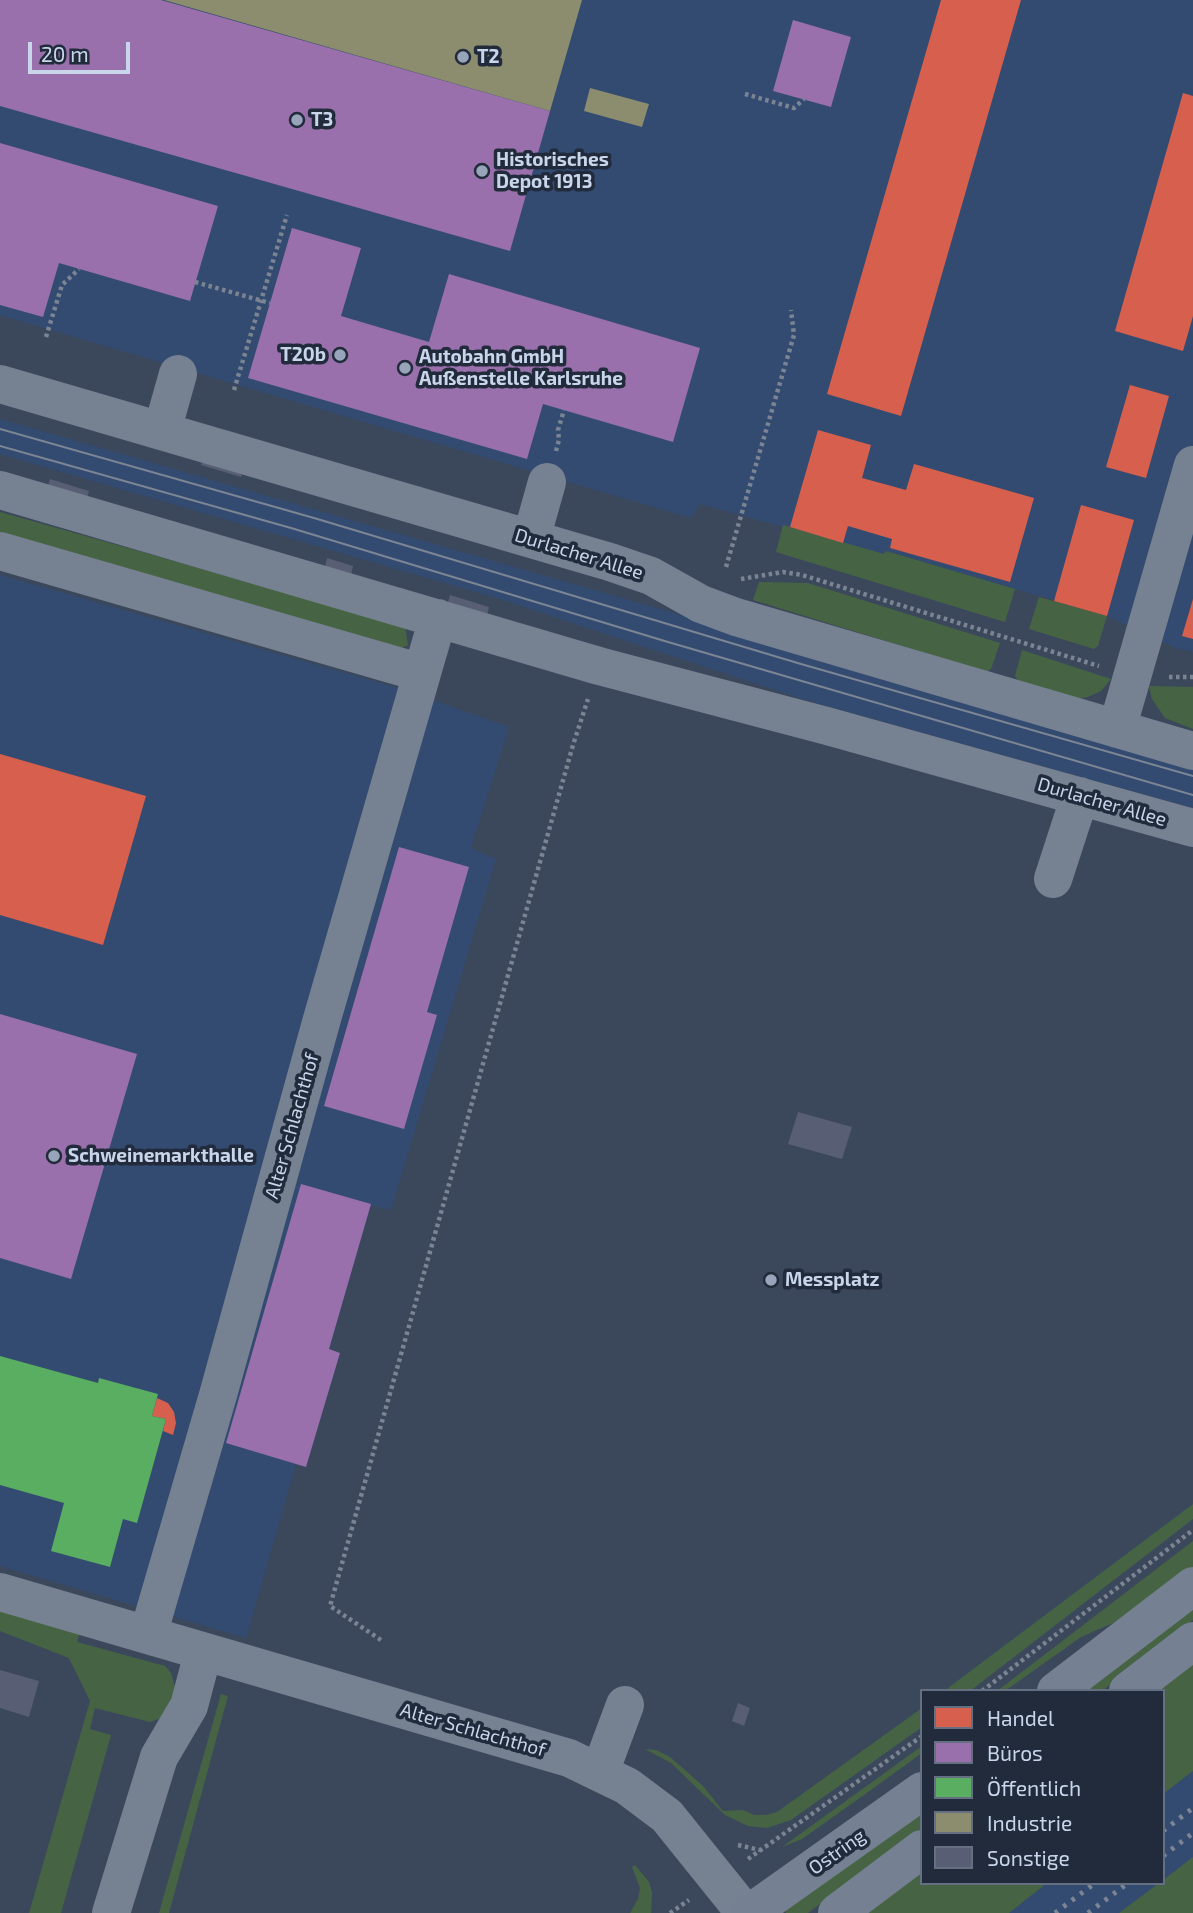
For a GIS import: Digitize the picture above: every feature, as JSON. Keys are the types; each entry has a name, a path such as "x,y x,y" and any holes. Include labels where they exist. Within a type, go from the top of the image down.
{"main road":[{"path":"1059,1689 1193,1586"},
{"path":"1131,1689 1193,1641"},
{"name":"Ostring","path":"750,1913 920,1792"},
{"path":"837,1913 920,1851"}],"street":[{"path":"162,431 178,374"},
{"name":"Durlacher Allee","path":"0,384 531,539 651,576 701,604 736,617 1193,751"},
{"path":"1117,729 1193,465"},
{"path":"531,539 547,482"},
{"name":"Durlacher Allee","path":"0,490 598,666 827,726 1193,828"},
{"path":"0,551 422,673"},
{"name":"Alter Schlachthof","path":"148,1635 438,618"},
{"path":"1053,878 1080,796"},
{"name":"Alter Schlachthof","path":"0,1592 562,1755 638,1793 667,1816 745,1913"},
{"path":"111,1913 159,1758 189,1706 203,1653"},
{"path":"600,1772 625,1705"}],"path":[{"path":"745,94 794,108 804,99"},
{"path":"234,390 287,215"},
{"path":"46,337 62,285 79,269"},
{"path":"195,282 270,303"},
{"path":"54,283 62,285"},
{"path":"726,567 794,335 791,310"},
{"path":"770,573 803,575 1132,676 1193,677"},
{"path":"381,1640 330,1606 565,771 598,666"},
{"path":"985,1689 1193,1530"},
{"path":"670,1913 920,1737"}],"shaded area":[{"path":"0,0 1193,0 1193,652 1176,648 1107,616 886,551 885,555 700,504 691,518 0,315"},
{"path":"0,419 1193,765 1193,808 802,699 503,600 0,454"},
{"path":"0,575 402,689 509,727 471,848 496,859 391,1210 371,1205 329,1349 340,1353 306,1467 296,1464 246,1638 0,1566"},
{"path":"1193,1771 1193,1857 1165,1878 1165,1792"},
{"path":"1044,1885 1156,1885 1119,1913 1009,1913"}],"green space":[{"path":"0,512 405,626 408,645 394,652 0,536"},
{"path":"783,525 884,554 886,551 1015,589 1005,622 776,552"},
{"path":"759,582 808,583 1000,643 991,669 986,672 753,600"},
{"path":"1039,597 1107,616 1098,646 1094,649 1029,629"},
{"path":"1022,650 1111,679 1101,691 1075,699 1019,682 1015,676"},
{"path":"1149,686 1193,687 1193,729 1165,718 1152,699"},
{"path":"1193,1504 1193,1519 973,1689 947,1689"},
{"path":"1193,1541 1193,1567 1131,1615 1081,1637 1008,1689 1000,1689"},
{"path":"1193,1605 1193,1620 1161,1646 1105,1689 1084,1689"},
{"path":"0,1609 80,1632 77,1642 165,1666 171,1673 176,1691 164,1717 150,1722 95,1708 90,1729 111,1735 61,1913 29,1913 90,1701 69,1658 0,1631"},
{"path":"1193,1660 1193,1771 1165,1792 1165,1689 1156,1689"},
{"path":"221,1694 228,1696 169,1913 159,1913"},
{"path":"920,1709 920,1728 791,1820 767,1828 748,1826 725,1815 671,1763 645,1749 656,1750 670,1757 703,1786 723,1811 743,1810 754,1815 777,1812"},
{"path":"920,1747 920,1754 871,1790 802,1839 782,1847"},
{"path":"920,1810 920,1829 808,1913 786,1913 786,1909"},
{"path":"1193,1857 1193,1913 1119,1913 1156,1885 1165,1885 1165,1878"},
{"path":"635,1865 649,1882 652,1893 651,1913 630,1913 638,1899 640,1888 632,1867"},
{"path":"920,1867 920,1885 1044,1885 1009,1913 858,1913"}],"building: Handel":[{"path":"941,0 1021,0 901,416 827,394"},
{"path":"1183,93 1193,96 1193,316 1183,351 1115,331"},
{"path":"1130,385 1169,396 1146,478 1106,467"},
{"path":"818,430 871,445 862,478 906,490 914,464 1034,498 1010,582 890,548 892,539 848,526 843,543 790,527"},
{"path":"1081,505 1134,520 1107,616 1054,601"},
{"path":"1193,599 1193,639 1182,636"},
{"path":"0,754 146,796 103,945 0,915"},
{"path":"157,1398 168,1403 174,1412 176,1423 173,1435 163,1431 166,1419 152,1416"}],"building: Büros":[{"name":"T3","path":"0,0 161,0 550,111 510,251 0,106"},
{"path":"793,20 851,37 831,107 773,91"},
{"path":"0,143 218,206 190,301 59,263 43,317 0,305"},
{"path":"292,228 361,248 341,316 429,342 449,274 700,348 673,442 543,404 527,459 248,378"},
{"path":"399,847 469,867 427,1012 437,1015 404,1129 324,1106"},
{"name":"Schweinemarkthalle","path":"0,1014 137,1054 71,1279 0,1258"},
{"path":"301,1184 371,1204 329,1349 340,1353 306,1467 226,1443"}],"building: Öffentlich":[{"path":"0,1356 98,1383 99,1378 158,1394 152,1416 166,1419 137,1523 123,1519 110,1567 51,1551 64,1503 0,1485"}],"building: Industrie":[{"name":"T2","path":"164,0 582,0 550,111"},
{"path":"590,88 649,104 642,127 584,111"}],"building: Sonstige":[{"path":"204,456 244,468 241,477 201,465"},
{"path":"50,479 89,491 87,500 47,489"},
{"path":"327,558 353,566 351,575 325,567"},
{"path":"450,595 489,607 487,616 447,605"},
{"path":"798,1112 852,1127 842,1159 788,1144"},
{"path":"0,1670 39,1681 29,1717 0,1708"},
{"path":"738,1703 750,1708 744,1726 732,1721"}],"tram line":[{"path":"0,429 314,518 801,664 1193,776"},
{"path":"0,446 291,528 668,642 1193,795"}],"railway":[{"path":"1165,1829 1193,1808"},
{"path":"1165,1854 1193,1833"},
{"path":"1055,1913 1092,1885"},
{"path":"1088,1913 1125,1885"}],"place":[{"name":"T2","path":"463,57"},
{"name":"T3","path":"297,120"},
{"name":"Historisches Depot 1913","path":"482,171"},
{"name":"T20b","path":"340,355"},
{"name":"Autobahn GmbH Außenstelle Karlsruhe","path":"405,368"},
{"name":"Schweinemarkthalle","path":"54,1156"},
{"name":"Messplatz","path":"771,1280"}]}
